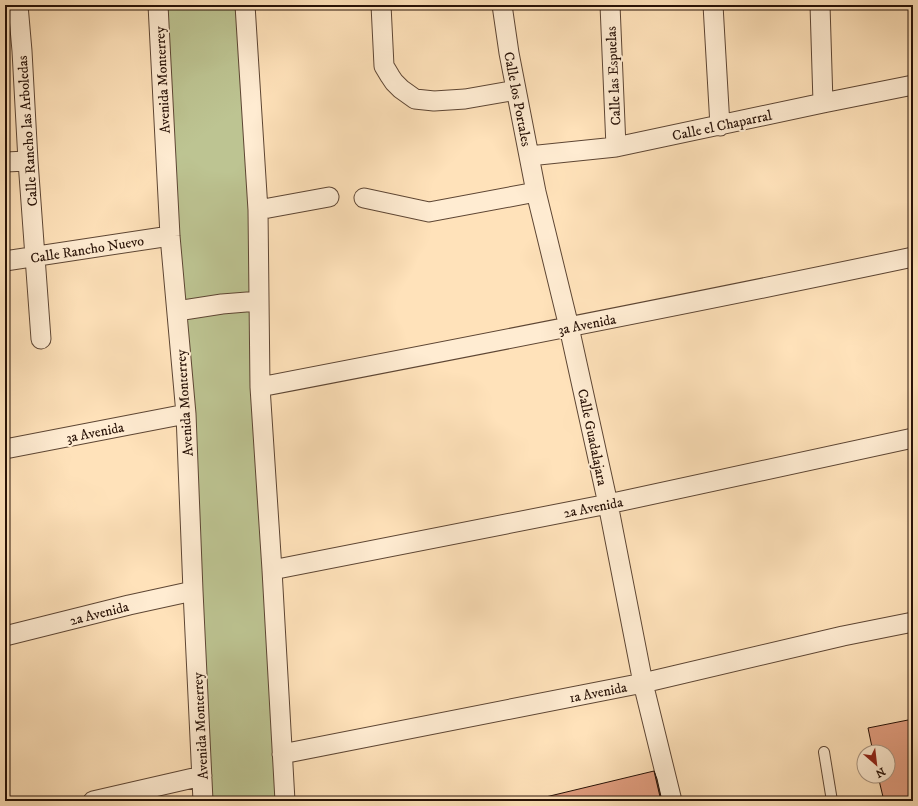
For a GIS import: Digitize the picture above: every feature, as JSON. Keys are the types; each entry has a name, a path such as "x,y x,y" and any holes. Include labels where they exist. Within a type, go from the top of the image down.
{"street":[{"name":"Calle Rancho las Arboledas","path":"18,5 14,52 28,161 41,339"},
{"name":"Avenida Monterrey","path":"158,5 170,236 186,414 203,801"},
{"path":"245,5 258,210 260,387 285,801"},
{"path":"381,5 384,66 394,82 415,99 434,101 465,100 516,90"},
{"name":"Calle los Portales","path":"502,5 509,54 536,192"},
{"name":"Calle las Espuelas","path":"610,5 616,147"},
{"path":"714,5 720,126"},
{"path":"820,5 823,103"},
{"name":"Calle el Chaparral","path":"530,156 616,147 823,103 913,86"},
{"path":"5,162 28,161"},
{"path":"364,198 429,212 536,192"},
{"name":"Calle Guadalajara","path":"536,192 569,327 608,504 643,683 672,801"},
{"path":"258,210 329,197"},
{"name":"Calle Rancho Nuevo","path":"5,261 170,236"},
{"name":"3a Avenida","path":"260,387 569,327 913,257"},
{"path":"177,311 222,304 259,301"},
{"name":"3a Avenida","path":"5,449 186,414"},
{"name":"2a Avenida","path":"272,570 608,504 913,438"},
{"name":"2a Avenida","path":"5,636 193,590"},
{"name":"1a Avenida","path":"282,754 643,683 843,636 913,622"},
{"path":"93,801 202,776"}],"lane":[{"path":"824,752 832,801"}],"green space":[{"path":"159,5 243,5 285,801 203,801"}],"building":[{"path":"913,719 913,801 884,801 880,784 896,784 896,744 871,744 868,728"},
{"path":"654,771 661,801 529,801"},
{"path":"503,797 504,801 485,801"}]}
